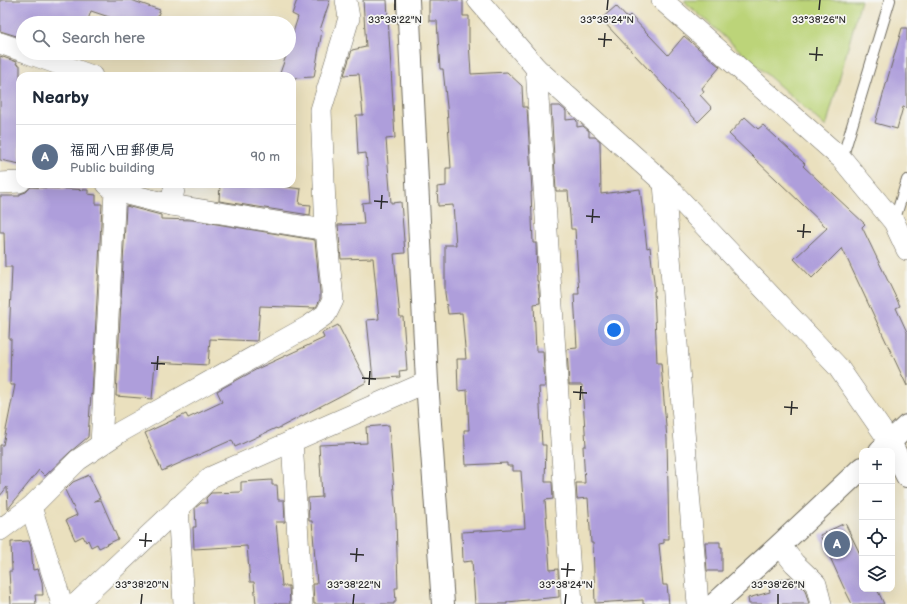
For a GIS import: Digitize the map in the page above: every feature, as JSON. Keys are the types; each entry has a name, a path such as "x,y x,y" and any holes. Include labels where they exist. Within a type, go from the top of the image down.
{"street":[{"path":"0,530 31,507 78,460 101,444 309,326 326,314 333,300 326,230 321,110 349,18 346,0"},
{"path":"408,0 427,382 443,604"},
{"path":"478,0 536,68 664,183 838,367 885,446 907,476"},
{"path":"662,0 842,159 894,222 907,250"},
{"path":"0,43 16,49"},
{"path":"47,60 81,72"},
{"path":"536,68 572,604"},
{"path":"0,183 16,182"},
{"path":"664,183 698,604"},
{"path":"101,444 111,188"},
{"path":"114,188 171,205 326,230"},
{"path":"171,205 174,188"},
{"path":"76,604 211,476 427,382"},
{"path":"885,446 907,426"},
{"path":"292,441 302,604"},
{"path":"715,604 859,471"},
{"path":"31,507 62,604"},
{"path":"178,508 184,604"},
{"path":"780,545 794,563 816,584 821,604"}],"lane":[{"path":"842,159 890,0"},
{"path":"894,222 907,180"}],"green space":[{"path":"685,0 861,0 826,127 685,2"}],"building":[{"path":"0,0 131,0 160,10 158,16 106,16 91,11 89,16 16,16 16,36 0,31"},
{"path":"297,0 330,0 320,30 322,31 314,77 296,78 296,72 280,72 285,60 296,60 296,23 298,17 292,14"},
{"path":"363,0 387,0 395,138 386,139 391,203 401,202 405,253 394,254 400,317 403,317 407,370 399,371 400,377 373,379 367,320 379,319 373,258 341,259 338,225 364,224 362,203 370,202 366,153 358,154 356,115 363,115 359,74 344,75 352,50 366,47"},
{"path":"429,0 463,0 463,16 469,16 471,74 507,72 522,86 523,107 527,107 532,192 533,243 536,243 537,281 540,303 534,304 536,351 543,351 545,387 539,387 542,445 546,445 545,482 552,482 553,499 545,500 550,570 558,569 559,597 507,602 507,604 475,604 472,561 463,562 462,532 525,528 521,471 513,471 513,466 507,466 507,463 466,465 464,430 469,430 467,390 458,391 457,359 466,359 462,313 448,314 445,293 445,245 456,245 453,205 438,206 437,187 446,186 446,168 451,168 447,107 443,69 440,69 437,21 429,21"},
{"path":"616,6 627,18 630,15 668,55 684,36 720,67 702,88 704,92 700,95 712,108 698,122 601,19"},
{"path":"902,28 907,28 907,108 903,107 897,129 875,123"},
{"path":"0,56 17,62 16,64 20,65 20,72 16,72 16,163 0,160"},
{"path":"551,106 560,106 566,111 566,120 575,119 577,121 577,127 583,126 589,131 589,137 595,137 600,141 601,194 640,189 647,248 650,247 655,291 657,363 661,363 667,439 669,539 664,539 664,543 659,544 663,585 667,585 669,604 643,604 643,600 595,603 593,543 591,543 588,498 577,499 576,483 585,483 583,446 586,446 582,385 569,385 567,349 577,348 574,294 579,294 575,229 571,229 568,191 556,191"},
{"path":"745,117 758,129 763,125 805,164 803,166 865,224 862,227 900,306 896,308 907,332 907,386 842,248 812,278 794,259 827,228 729,134"},
{"path":"30,188 88,190 88,194 96,195 96,204 102,204 92,395 91,394 88,437 45,476 39,470 8,509 7,487 0,496 0,445 3,445 15,385 10,385 11,339 9,339 12,267 5,267 4,232 0,232 0,196 20,196 20,194 26,192"},
{"path":"220,188 293,188 301,189 299,204 311,205 310,215 219,201"},
{"path":"126,206 161,215 161,219 192,220 315,240 320,292 320,299 317,306 314,308 260,306 257,341 210,339 208,365 155,362 152,399 116,396"},
{"path":"338,325 367,382 277,429 276,428 235,447 232,440 162,471 145,433 186,414 188,418 222,402 217,391 259,368 324,338 322,333"},
{"path":"389,425 396,518 398,588 395,588 396,602 394,602 394,604 314,604 313,584 317,584 312,521 309,521 308,498 322,497 319,445 367,443 366,427"},
{"path":"89,475 100,498 94,501 101,500 118,539 99,548 97,544 91,547 88,540 86,542 83,536 75,540 66,520 77,515 65,490 73,482"},
{"path":"272,480 272,485 277,485 278,500 284,500 285,522 276,522 282,586 289,586 290,604 256,604 254,582 250,582 247,546 194,549 193,527 196,527 195,508 201,503 207,503 206,498 211,493 241,492 241,482"},
{"path":"845,523 859,552 859,592 878,592 884,604 852,604 820,535"},
{"path":"29,541 33,570 38,569 42,582 43,595 35,595 36,604 11,604 9,571 12,571 11,542"},
{"path":"705,542 720,542 720,547 722,547 722,571 707,571"},
{"path":"791,577 793,586 799,584 805,590 809,604 749,604 748,598 770,592 768,583"}],"place":[{"name":"福岡八田郵便局","path":"837,544"}]}
